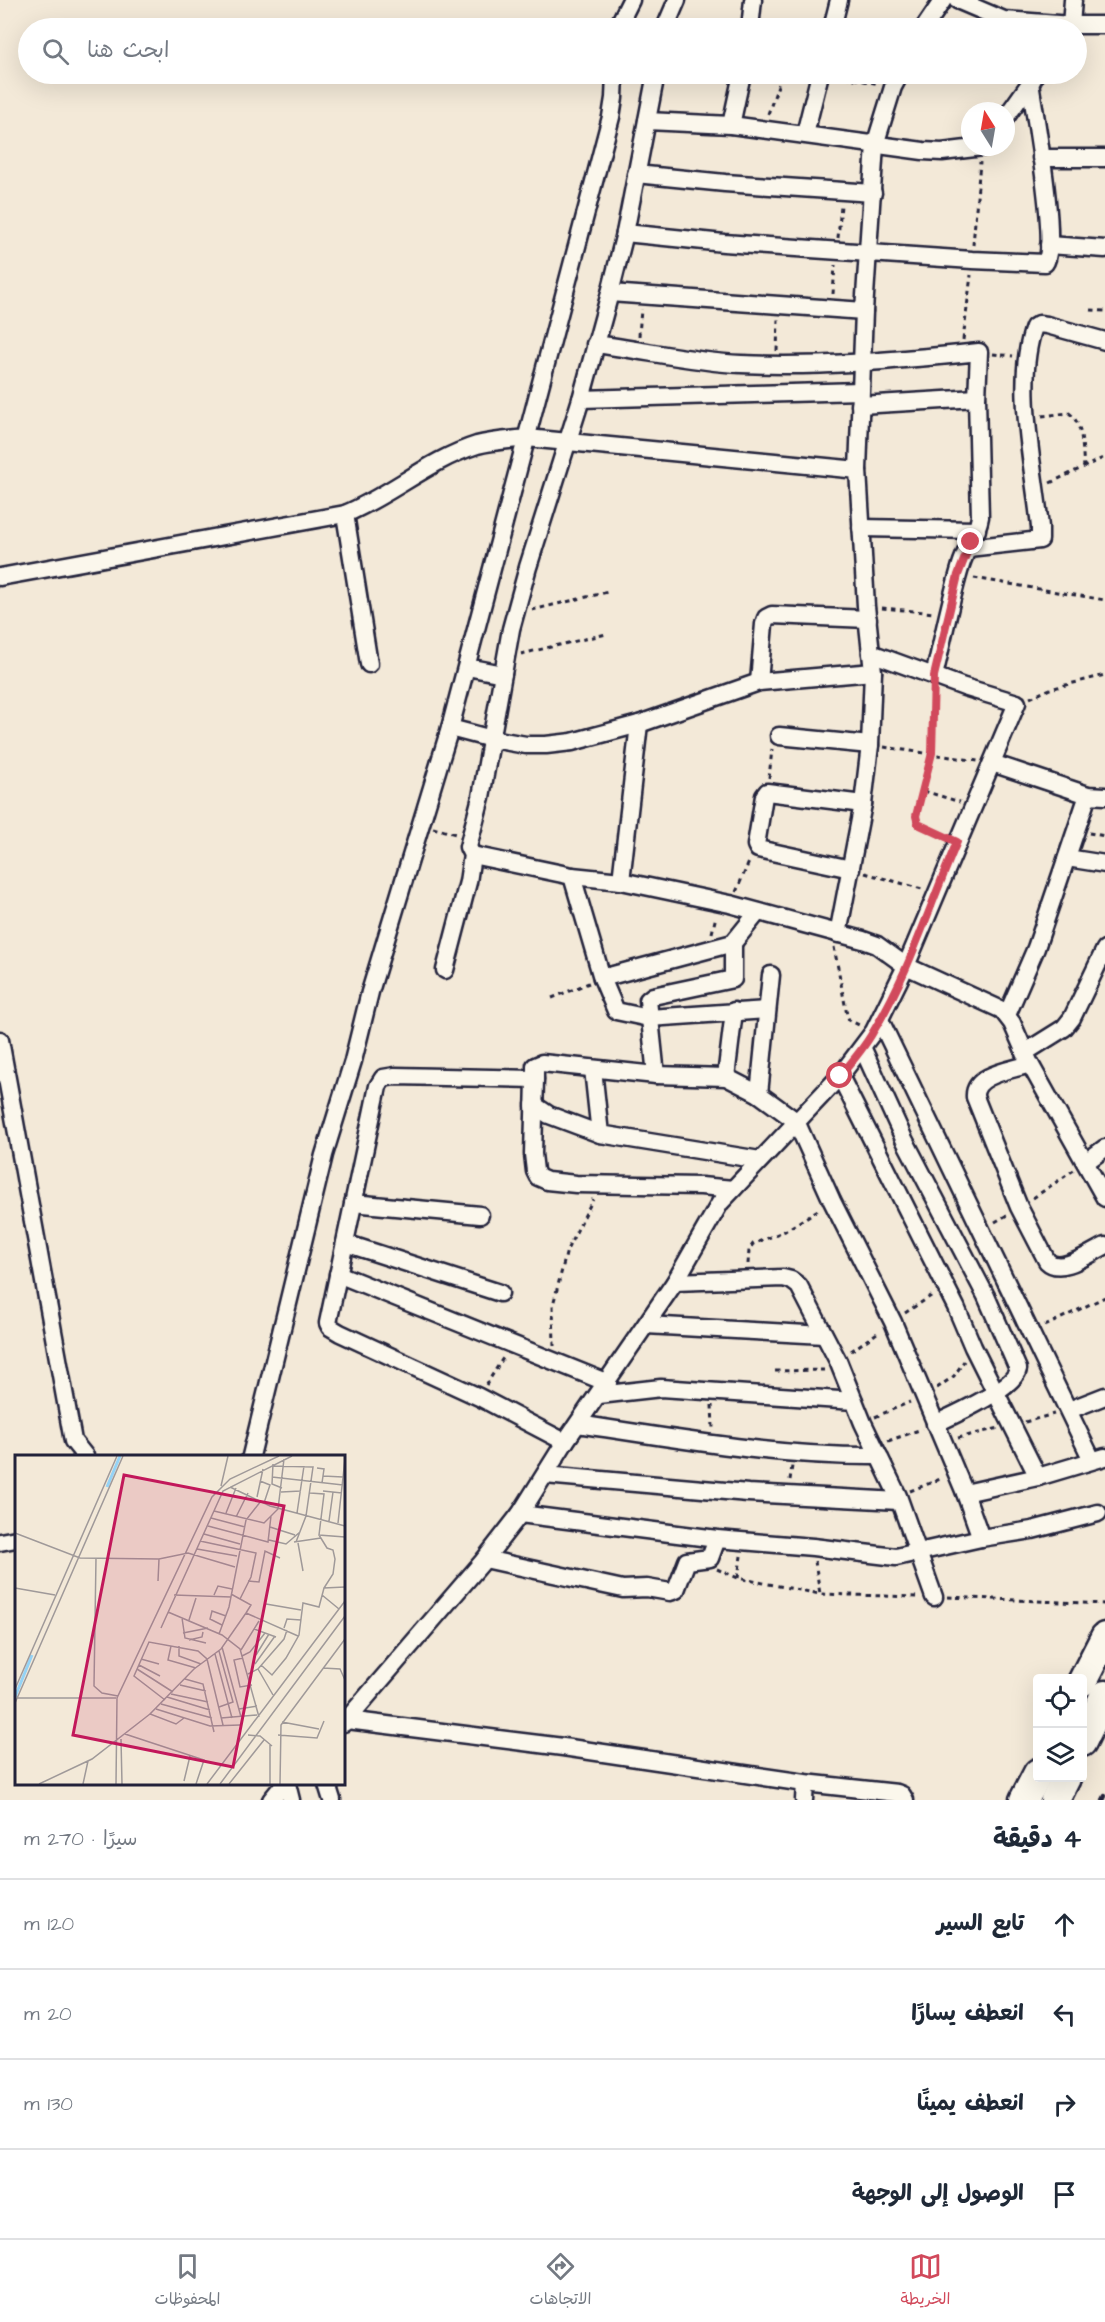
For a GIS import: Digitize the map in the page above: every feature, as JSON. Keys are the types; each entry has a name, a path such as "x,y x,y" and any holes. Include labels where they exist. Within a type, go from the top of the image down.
{"highway":[{"path":"1087,1674 1105,1636"},
{"path":"1087,1733 1105,1695"},
{"path":"1024,1800 1033,1782"},
{"path":"1055,1800 1064,1782"}],"street":[{"path":"622,18 631,0"},
{"path":"669,18 677,0"},
{"path":"751,18 753,0"},
{"path":"834,18 839,0"},
{"path":"931,18 943,0"},
{"path":"1071,18 1073,0"},
{"path":"967,2 1000,18"},
{"path":"1087,26 1105,25"},
{"path":"251,1455 324,1155 467,667 611,117 615,84"},
{"path":"445,970 468,882 472,855 468,846 469,838 481,797 504,665 516,613 582,399 610,293 654,84"},
{"path":"731,125 740,84"},
{"path":"805,134 817,84"},
{"path":"835,934 851,869 863,804 870,745 873,672 858,470 860,398 875,145 895,84"},
{"path":"1015,104 1029,84"},
{"path":"624,233 837,251 1042,264 1048,259 1047,209 1034,84"},
{"path":"647,121 731,125 875,145 942,152 961,150"},
{"path":"1041,158 1105,158"},
{"path":"636,174 873,193"},
{"path":"1048,245 1105,249"},
{"path":"610,293 864,311"},
{"path":"968,548 1040,540 1027,417 1027,357 1033,329 1039,324 1105,341"},
{"path":"595,344 704,361 777,365 862,362 979,352 977,398 980,517 977,530 958,575 934,676"},
{"path":"582,399 977,398"},
{"path":"0,577 345,514 367,505 452,455 479,445 527,438 858,470"},
{"path":"345,514 369,664"},
{"path":"861,528 977,530"},
{"path":"759,682 766,618 771,615 867,613"},
{"path":"345,1722 485,1559 520,1514 565,1442 604,1389 675,1282 711,1217 733,1189 840,1076 863,1049 877,1025 906,966 935,892 1017,703 871,653"},
{"path":"467,667 504,665"},
{"path":"450,728 526,745 572,742 639,724 759,682 873,672"},
{"path":"621,881 639,724"},
{"path":"779,736 870,745"},
{"path":"992,764 1097,795 1067,858 1036,948 1007,1015"},
{"path":"851,869 760,850 756,847 764,795 767,792 863,804"},
{"path":"472,855 572,876 621,881 724,903 877,945 906,966 991,1005 1007,1015 1027,1058 1105,1198"},
{"path":"1067,858 1105,864"},
{"path":"572,876 602,978 616,1011 650,1018 767,1010"},
{"path":"602,978 733,943 758,912"},
{"path":"656,1075 648,1000 653,996 733,979 733,943"},
{"path":"1105,949 1100,972 1064,1028 1027,1058 978,1084 975,1090 975,1097 1019,1207 1047,1261 1057,1267 1105,1246"},
{"path":"759,1094 771,975"},
{"path":"726,1077 734,1011"},
{"path":"877,1025 983,1230 1030,1334 1069,1410 1099,1459 1038,1477 965,1493"},
{"path":"0,1040 73,1441 84,1455"},
{"path":"863,1049 904,1139 986,1296 1017,1365 1015,1378 981,1402 934,1424"},
{"path":"733,1189 547,1181 538,1177 535,1172 533,1154 535,1066 542,1063 656,1075 726,1077 759,1094 796,1121 832,1201 893,1322 965,1493 981,1538"},
{"path":"593,1069 600,1134"},
{"path":"535,1079 395,1076 380,1080 328,1320 330,1327 479,1397 565,1442"},
{"path":"840,1076 946,1286 973,1347 1038,1477"},
{"path":"534,1105 549,1115 600,1134 760,1160"},
{"path":"1086,1162 1105,1148"},
{"path":"353,1203 480,1215"},
{"path":"345,1243 500,1293"},
{"path":"338,1274 554,1361 604,1389 654,1388 854,1401"},
{"path":"675,1282 783,1278 799,1286 825,1335 862,1423 898,1498 934,1597"},
{"path":"646,1325 825,1335"},
{"path":"1069,1410 1105,1396"},
{"path":"578,1424 714,1445 794,1454 876,1451"},
{"path":"545,1475 736,1492 898,1498"},
{"path":"520,1514 743,1542 813,1547 896,1557 981,1538 1032,1530 1098,1513"},
{"path":"0,1542 15,1539"},
{"path":"485,1559 623,1589 647,1588 670,1592 676,1590 687,1561 710,1558 717,1539"},
{"path":"345,1722 563,1747 805,1783 897,1793 905,1800"},
{"path":"804,1800 805,1783"},
{"path":"271,1800 285,1785"},
{"path":"286,1785 291,1800"},
{"path":"327,1785 332,1800"}],"path":[{"path":"763,129 779,84"},
{"path":"961,354 967,316 981,156"},
{"path":"832,308 842,192"},
{"path":"638,350 642,296"},
{"path":"777,365 778,304"},
{"path":"1090,310 1105,311"},
{"path":"979,352 1027,357"},
{"path":"1027,417 1069,413 1076,418 1084,467"},
{"path":"1036,488 1105,457"},
{"path":"958,575 1105,600"},
{"path":"516,613 608,592"},
{"path":"867,613 949,614"},
{"path":"504,665 606,634"},
{"path":"1017,703 1050,689 1105,675"},
{"path":"934,676 932,753 916,816 918,824 957,842"},
{"path":"767,792 773,741 779,736"},
{"path":"870,745 992,764"},
{"path":"924,791 973,807"},
{"path":"420,825 469,838"},
{"path":"708,950 724,903 756,847"},
{"path":"851,869 935,892"},
{"path":"835,934 847,1015 854,1023 877,1025"},
{"path":"552,998 602,978"},
{"path":"983,1230 1086,1162"},
{"path":"554,1361 553,1305 567,1250 601,1184"},
{"path":"746,1280 750,1246 793,1226 832,1201"},
{"path":"775,1371 839,1365 893,1322 946,1286"},
{"path":"1030,1334 1105,1297"},
{"path":"479,1397 511,1345"},
{"path":"862,1423 923,1397 954,1376 973,1347"},
{"path":"712,1391 714,1445"},
{"path":"942,1442 1069,1410"},
{"path":"876,1451 934,1424"},
{"path":"788,1494 794,1454"},
{"path":"898,1498 956,1473"},
{"path":"743,1542 738,1578 820,1594 1105,1604"},
{"path":"813,1547 820,1594"}],"railway":[{"path":"1103,1800 1105,1796"}],"route":[{"path":"840,1076 863,1049 880,1020 906,966 957,842 918,824 916,816 932,753 934,676 958,575 971,542"}]}
